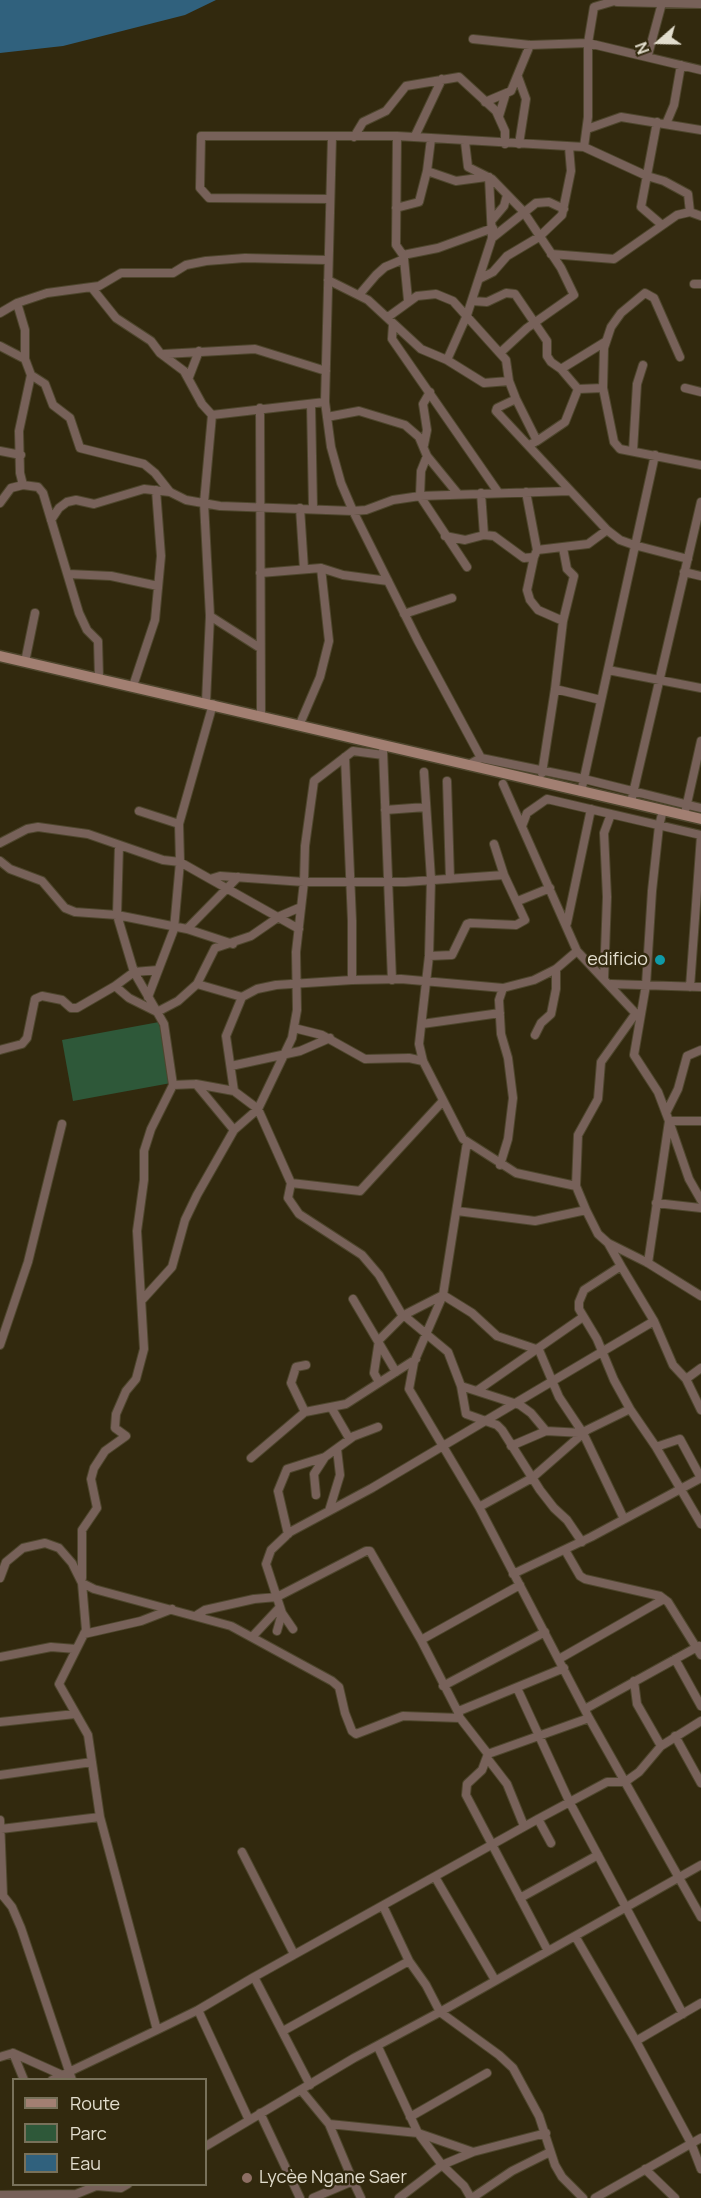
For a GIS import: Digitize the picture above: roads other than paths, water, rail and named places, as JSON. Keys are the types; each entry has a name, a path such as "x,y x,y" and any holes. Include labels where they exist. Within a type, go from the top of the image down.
{"street":[{"path":"584,147 587,129 588,43 594,3 617,1 701,4"},
{"path":"648,56 662,3"},
{"path":"473,39 530,45 588,43 701,70"},
{"path":"499,116 505,96 514,87 530,45"},
{"path":"666,124 673,109 681,65"},
{"path":"354,137 363,122 386,111 406,86 459,77 494,108 505,131 505,144"},
{"path":"518,77 526,99 519,144"},
{"path":"415,136 442,79"},
{"path":"485,102 505,96"},
{"path":"587,129 621,117 701,130"},
{"path":"657,122 641,207 662,225"},
{"path":"330,199 209,198 200,188 200,140 204,134 415,136 465,142 584,147 664,181 688,194 690,212"},
{"path":"397,136 397,248 403,257 408,300"},
{"path":"332,137 325,402 341,483 404,614 481,758"},
{"path":"396,208 419,202 427,171 431,139"},
{"path":"465,142 468,167 465,180"},
{"path":"478,279 493,272 507,256 539,237 559,219 564,209 571,171 569,147"},
{"path":"468,167 488,177 523,211 574,295 533,324 501,352"},
{"path":"427,171 456,181 488,177"},
{"path":"447,360 467,315 492,238 493,223 488,177"},
{"path":"359,295 385,267 403,257 438,248 493,223 504,206 507,195"},
{"path":"492,238 523,211 542,202 564,209"},
{"path":"504,206 515,203"},
{"path":"551,254 614,259 677,215 690,212 701,216"},
{"path":"0,313 17,303 55,290 92,288 121,273 173,273 186,265 245,258 327,260"},
{"path":"328,280 359,295 421,349 447,360 484,383 509,381"},
{"path":"92,288 116,318 151,341 189,377 199,399 212,415 204,503 210,616 209,703 179,824 180,862 174,929 148,997"},
{"path":"472,301 489,301 511,292 522,303 533,324 547,341 547,356 551,362 561,369 578,389"},
{"path":"680,357 669,328 649,294 645,293 621,313 605,342 603,388 614,442 620,449 701,465"},
{"path":"498,492 392,339 390,321 408,300 436,294 453,301 501,352 507,362 509,381 533,443"},
{"path":"17,303 25,330 25,359 31,375 19,431 23,485"},
{"path":"561,369 605,342"},
{"path":"0,346 25,359"},
{"path":"164,354 255,350 326,371"},
{"path":"189,377 199,351"},
{"path":"633,451 637,384 644,365"},
{"path":"31,375 45,384 53,405 70,418 80,448 144,464 156,473 170,492"},
{"path":"578,389 603,388"},
{"path":"686,388 701,392"},
{"path":"533,443 565,422 578,389"},
{"path":"424,446 427,430 423,404 430,392"},
{"path":"516,399 496,410 533,443 569,491 607,530 620,540 688,559"},
{"path":"212,415 325,402"},
{"path":"310,404 313,508"},
{"path":"260,408 261,714"},
{"path":"327,417 359,411 392,419 412,431 424,446 427,456 458,494"},
{"path":"0,450 21,455"},
{"path":"580,792 655,455"},
{"path":"427,456 421,471 420,496 467,567"},
{"path":"0,503 11,488 23,485 38,487 43,492 79,613 87,630 98,641 99,678"},
{"path":"51,520 59,508 67,502 76,500 94,504 134,490 170,492 186,500 204,503 353,511 366,510 393,500 420,496 569,491"},
{"path":"133,686 155,620 161,556 156,490"},
{"path":"526,492 536,553 527,590 530,600 538,610 562,621"},
{"path":"481,493 484,535"},
{"path":"632,797 701,502"},
{"path":"300,508 304,569"},
{"path":"445,536 465,540 484,535 500,539 522,558 536,553 588,544 607,530"},
{"path":"540,782 555,689 562,621 574,576 567,569 563,548"},
{"path":"260,573 321,568 343,575 388,581"},
{"path":"299,726 320,677 329,641 321,568"},
{"path":"684,572 701,576"},
{"path":"68,574 111,576 158,586"},
{"path":"404,614 452,598"},
{"path":"25,662 35,613"},
{"path":"210,616 260,648"},
{"path":"0,656 261,714 383,750 468,765 580,792 632,797 686,810 701,819"},
{"path":"608,670 701,688"},
{"path":"555,689 601,700"},
{"path":"686,810 701,741"},
{"path":"142,1299 172,1267 185,1220 234,1130 258,1109 287,1052 294,1028 304,882 304,846 314,781 353,751 383,750"},
{"path":"383,750 392,980"},
{"path":"345,757 351,881 352,980"},
{"path":"468,765 481,758 584,779 663,810 701,808"},
{"path":"424,772 431,879 429,956 419,1044 423,1061 442,1102 460,1135 467,1142 500,1165 524,1176 576,1186"},
{"path":"447,781 450,879"},
{"path":"503,784 567,922 577,951 638,1016"},
{"path":"522,826 527,813 545,799 701,836 690,987"},
{"path":"385,810 426,807"},
{"path":"567,922 591,809"},
{"path":"663,810 659,826 646,985 638,1016 634,1055 652,1082 689,1179 701,1200"},
{"path":"139,811 179,824"},
{"path":"608,982 604,833 612,814"},
{"path":"0,843 27,829 38,827 88,834 163,860 180,862 280,916 299,929"},
{"path":"429,956 452,955 467,924 522,924 525,920 504,875 494,844"},
{"path":"119,845 117,915 134,972 164,1024 173,1085 151,1130 144,1151 144,1180 137,1231 143,1358 136,1379 126,1391 116,1414 116,1428 126,1437 105,1452 94,1468 92,1479 97,1508 82,1530 82,1580 86,1623 84,1634 59,1684 87,1735 100,1818 157,2030"},
{"path":"0,861 10,869 42,881 65,908 75,912 117,915 174,929 187,929 233,944"},
{"path":"210,879 220,876 304,882 388,882 504,875"},
{"path":"187,929 229,889 238,877"},
{"path":"518,902 550,888"},
{"path":"157,1012 178,1001 197,984 212,951 251,936 280,916 301,907"},
{"path":"234,1091 226,1036 242,997 257,989 296,983 401,979 503,988 534,980 556,969 577,951"},
{"path":"535,1035 541,1023 551,1014 556,989 556,969"},
{"path":"0,1050 22,1044 27,1038 35,999 42,996 62,1000 71,1008 77,1008 134,972 158,970"},
{"path":"608,982 701,987"},
{"path":"197,984 242,997"},
{"path":"115,986 129,998 157,1012"},
{"path":"500,1165 508,1139 513,1098 500,1013 499,1000 503,988"},
{"path":"422,1024 500,1013"},
{"path":"638,1016 601,1062 598,1099 578,1135 576,1186 598,1233 608,1243 654,1320 673,1365 686,1379 701,1410"},
{"path":"294,1028 330,1038 365,1059 409,1058 423,1061"},
{"path":"231,1066 252,1063 300,1050 330,1038"},
{"path":"648,1263 667,1117 687,1056 701,1050"},
{"path":"173,1085 196,1084 234,1091 258,1109 291,1183 288,1198 299,1214 362,1255 379,1275 404,1316 428,1333 448,1352 461,1386 466,1414 497,1425 532,1478 582,1542"},
{"path":"196,1084 234,1130"},
{"path":"291,1183 360,1191 442,1102"},
{"path":"667,1117 701,1121"},
{"path":"0,1346 28,1262 62,1124"},
{"path":"467,1142 443,1294 416,1359 409,1389 441,1447 479,1507 589,1718 701,1917"},
{"path":"656,1203 701,1208"},
{"path":"457,1211 535,1221 586,1210"},
{"path":"608,1243 648,1263 700,1294"},
{"path":"621,1266 584,1290 579,1302 583,1317 597,1339 630,1409 656,1447 701,1524"},
{"path":"379,1382 374,1373 378,1342 404,1316 443,1294"},
{"path":"443,1294 472,1313 497,1336 539,1350 559,1397 583,1433 601,1477 624,1519"},
{"path":"353,1299 396,1372"},
{"path":"478,1390 539,1350 583,1317"},
{"path":"293,1629 281,1610 266,1564 271,1550 288,1534 602,1353 654,1320"},
{"path":"251,1458 305,1412 346,1404 416,1359"},
{"path":"305,1412 291,1383 296,1367 306,1365"},
{"path":"686,1379 701,1368"},
{"path":"461,1386 515,1403 531,1413 546,1431"},
{"path":"331,1407 349,1437 354,1436"},
{"path":"479,1507 532,1478 583,1433 630,1409"},
{"path":"316,1495 314,1474 326,1457 354,1436 378,1427"},
{"path":"511,1446 546,1431 583,1433"},
{"path":"513,1574 582,1542 701,1478 680,1439 656,1447"},
{"path":"329,1511 339,1475 337,1449"},
{"path":"288,1534 278,1491 287,1469 326,1457"},
{"path":"0,1578 6,1562 23,1548 45,1543 59,1548 82,1580 94,1589 231,1626 339,1687 345,1713 352,1731 356,1734 403,1716 459,1714 564,1668"},
{"path":"565,1550 580,1576 585,1579 664,1599 699,1646 701,1655"},
{"path":"197,1615 205,1610 254,1599 277,1597 370,1551 421,1640 459,1714 507,1784 524,1826"},
{"path":"421,1640 520,1586"},
{"path":"559,1659 664,1599"},
{"path":"84,1634 141,1621 174,1609"},
{"path":"277,1631 281,1610"},
{"path":"252,1637 281,1610"},
{"path":"443,1686 545,1632"},
{"path":"585,1709 699,1646"},
{"path":"0,1657 51,1647 76,1649"},
{"path":"675,1659 701,1706"},
{"path":"634,1681 637,1704 661,1746"},
{"path":"517,1688 570,1803 683,2014"},
{"path":"0,1722 75,1714"},
{"path":"548,1951 468,1802 465,1791 467,1784 482,1770 488,1756 589,1718"},
{"path":"0,2057 13,2052 67,2075 198,2010 294,1954 607,1782 625,1782 639,1772 661,1746 701,1721"},
{"path":"675,1736 701,1783"},
{"path":"0,1775 92,1762"},
{"path":"1,1829 100,1818"},
{"path":"538,1819 551,1843"},
{"path":"0,1820 2,1894 21,1928 67,2075"},
{"path":"242,1852 294,1954"},
{"path":"520,1898 598,1855"},
{"path":"207,2145 354,2058 378,2047 701,1865"},
{"path":"435,1877 495,1980"},
{"path":"382,1906 409,1961 426,1984 440,2012 513,2068 546,2133 550,2152 562,2177 583,2198"},
{"path":"575,1936 636,2041 691,2143 701,2169"},
{"path":"283,2031 409,1961"},
{"path":"254,1977 310,2085"},
{"path":"636,2041 701,2003"},
{"path":"198,2010 249,2120"},
{"path":"378,2047 418,2133 442,2165 464,2186 471,2198 512,2171 550,2152"},
{"path":"13,2052 24,2078"},
{"path":"410,2117 487,2073"},
{"path":"301,2090 329,2124 362,2198"},
{"path":"260,2113 300,2198"},
{"path":"329,2124 418,2133 473,2152"},
{"path":"399,2198 442,2165 473,2152 546,2133"},
{"path":"596,2198 701,2138"},
{"path":"645,2169 675,2198"},
{"path":"313,2198 353,2181"},
{"path":"0,2195 73,2196 96,2186 122,2186 124,2198"}],"water":[{"path":"0,0 216,0 185,15 63,46 0,53"}],"place":[{"name":"edificio","path":"660,960"},
{"name":"Lycèe Ngane Saer","path":"247,2178"}]}
